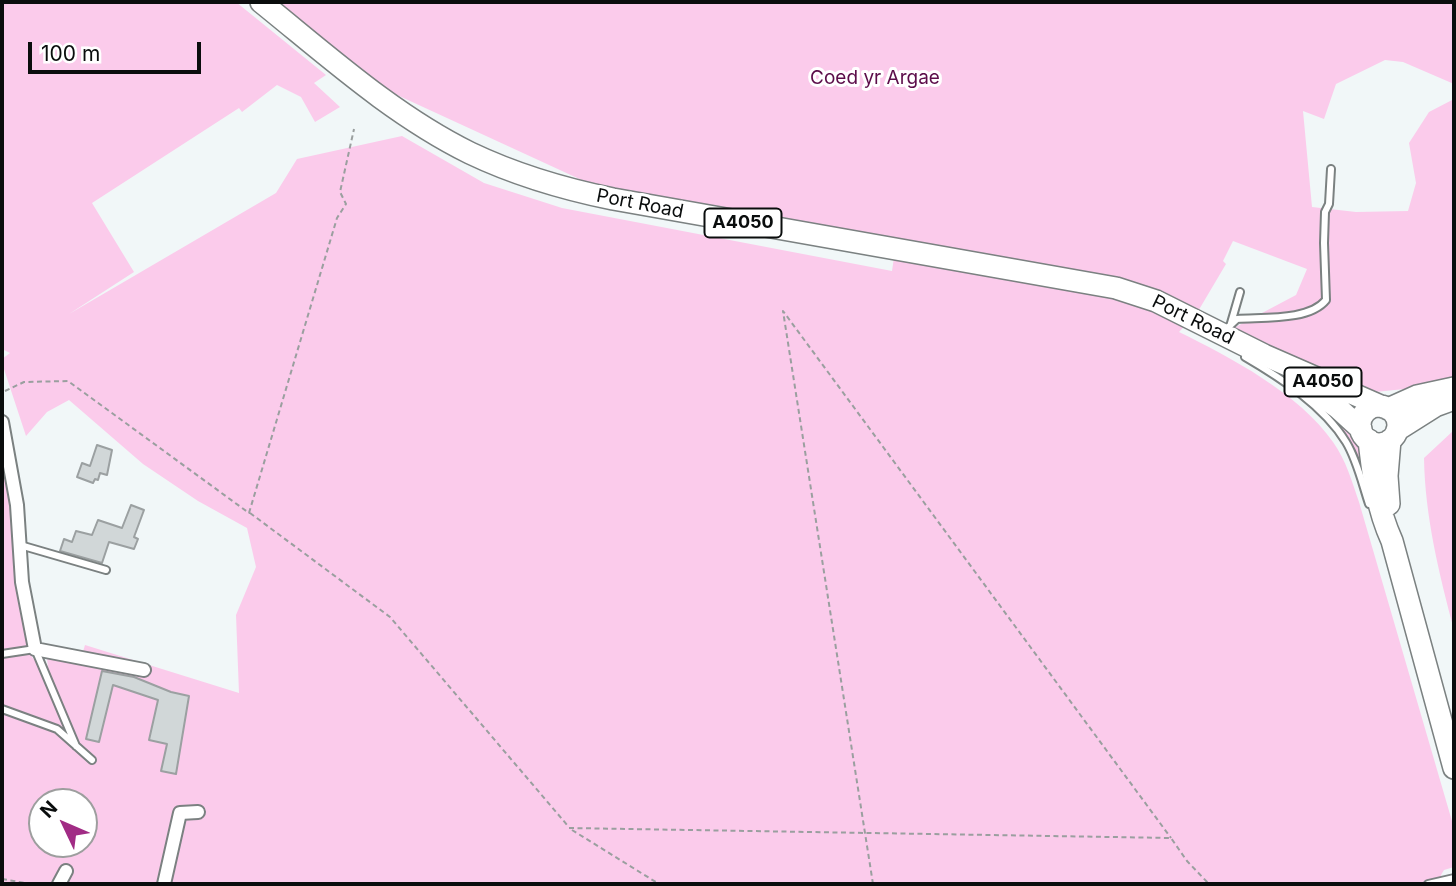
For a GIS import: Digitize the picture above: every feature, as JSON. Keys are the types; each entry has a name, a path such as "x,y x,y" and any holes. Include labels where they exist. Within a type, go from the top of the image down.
{"main road":[{"name":"Port Road","path":"261,2 402,113 470,153 540,181 650,206 1100,284 1156,301 1264,355 1386,408"},
{"name":"Port Road","path":"1264,355 1283,371 1379,435"},
{"path":"1379,435 1396,418 1386,408 1417,396 1454,388"},
{"path":"1379,435 1454,399"},
{"name":"A4050","path":"1379,435 1360,422 1366,412 1377,406 1386,408"},
{"path":"1379,435 1392,541 1454,768"}],"street":[{"path":"2,422 17,505 22,582 35,649 144,670"},
{"path":"164,884 180,813 198,812"},
{"path":"59,884 66,871"}],"lane":[{"path":"1230,339 1237,319 1275,318 1313,311 1326,300 1324,233 1331,169"},
{"path":"1230,339 1240,292"},
{"path":"1230,339 1321,413 1340,433 1352,452 1371,509 1392,541"},
{"path":"20,545 106,570"},
{"path":"2,654 35,649 76,746"},
{"path":"2,709 57,729 92,760"},
{"path":"1429,884 1454,878"}],"path":[{"path":"249,513 337,218 346,204 340,192 354,129"},
{"path":"873,884 783,312 1187,861 1209,884"},
{"path":"5,391 24,382 68,381 390,617 569,828 659,884"},
{"path":"569,828 1171,838"},
{"path":"2,878 31,884"}],"green space":[{"name":"Coed yr Argae","path":"2,2 236,2 326,75 314,83 340,107 315,122 301,97 277,85 242,112 239,108 92,203 134,272 69,314 276,193 297,159 402,136 484,183 562,208 892,271 896,244 599,188 384,89 279,2 1454,2 1454,84 1403,62 1385,60 1336,84 1324,119 1303,111 1312,207 1356,212 1408,211 1416,183 1409,143 1429,112 1454,99 1454,384 1375,392 1347,387 1230,330 1296,295 1307,269 1233,241 1223,261 1226,264 1197,313 1179,332 1241,365 1283,393 1319,425 1342,456 1359,502 1454,828 1454,867 1444,870 1441,875 1443,884 2,884 2,446 32,657 38,664 48,668 47,658 66,652 82,655 85,645 239,693 236,615 256,567 247,528 198,501 143,464 69,400 47,412 26,436 2,363 2,359 10,353 2,349"},
{"path":"1336,415 1362,451 1363,471 1354,450 1332,419"},
{"path":"1454,430 1454,630 1430,523 1424,458"}],"building":[{"path":"97,445 112,450 107,475 100,473 98,480 95,479 93,483 77,477 82,463 90,466"},
{"path":"131,505 144,510 134,537 138,539 134,549 109,542 102,563 60,551 64,539 72,542 76,531 92,535 98,520 122,528"},
{"path":"102,671 134,677 189,696 176,774 161,771 167,744 149,740 158,700 113,685 99,742 86,739"}]}
